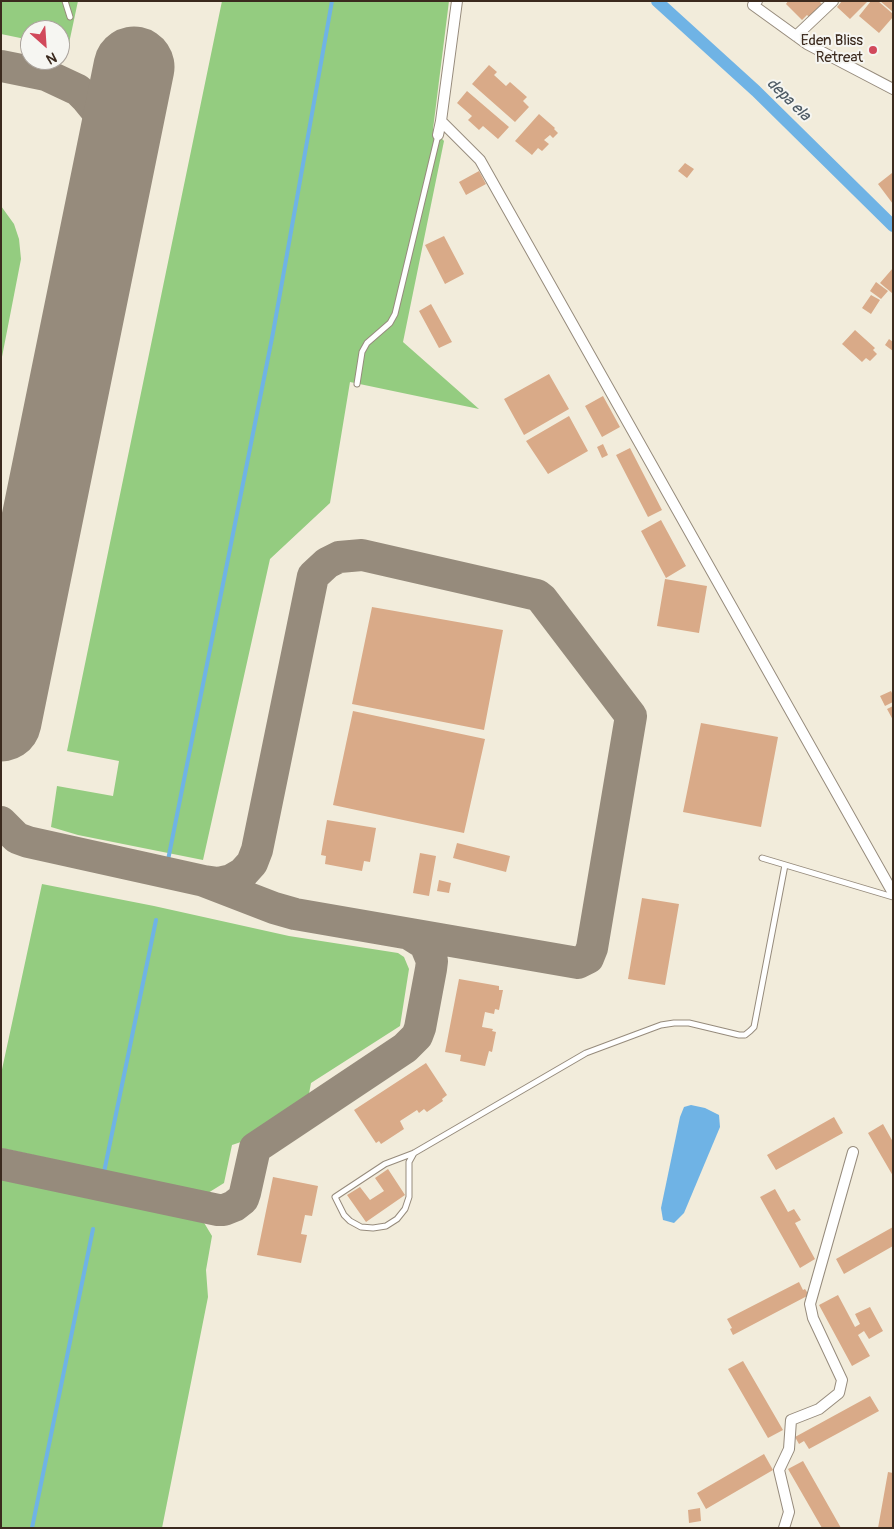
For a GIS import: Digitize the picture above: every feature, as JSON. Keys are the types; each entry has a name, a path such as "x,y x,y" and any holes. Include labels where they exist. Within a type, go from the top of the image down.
{"street":[{"path":"438,135 457,1"},
{"path":"796,36 832,1"},
{"path":"753,3 807,44 893,89"},
{"path":"441,121 480,160 893,895"},
{"path":"784,1528 788,1512 779,1470 789,1449 791,1420 819,1409 839,1393 842,1380 813,1318 810,1304 852,1152"}],"lane":[{"path":"65,1 70,16"},
{"path":"357,384 362,352 367,344 390,323 395,314 438,135"},
{"path":"762,858 893,895"},
{"path":"414,1153 409,1162 408,1197 405,1209 397,1219 386,1226 373,1228 361,1227 344,1216 335,1196 384,1164 414,1153 586,1053 608,1043 661,1025 674,1023 689,1024 745,1035 754,1026 785,865"}],"green space":[{"path":"1,1 78,1 70,39 70,20 20,20 20,38 1,34"},
{"path":"222,1 449,1 433,129 444,141 403,342 479,409 350,382 330,503 270,559 203,860 78,835 51,827 57,786 113,796 119,761 67,751"},
{"path":"1,206 14,224 19,239 21,259 1,362"},
{"path":"42,884 154,906 289,936 398,953 404,957 409,969 400,1026 311,1083 308,1099 244,1141 232,1145 224,1183 208,1193 1,1148 1,1074"},
{"path":"1,1179 203,1221 212,1236 206,1270 208,1297 162,1528 1,1528"}],"water":[{"path":"691,1105 705,1108 719,1115 720,1127 684,1213 674,1223 663,1220 661,1208 680,1117 684,1107"}],"building":[{"path":"788,1 819,1 822,4 809,17 807,15 802,20 786,4"},
{"path":"842,1 868,1 850,19 837,7"},
{"path":"871,1 878,1 893,14 893,17 879,33 859,16"},
{"path":"880,1 893,1 893,12"},
{"path":"489,65 497,72 494,75 506,86 510,82 527,97 523,101 529,107 515,122 472,84"},
{"path":"467,91 509,127 498,139 483,126 479,130 468,120 472,116 457,103"},
{"path":"539,114 558,133 553,138 550,135 544,140 549,144 542,151 538,148 532,155 515,141"},
{"path":"685,163 694,169 687,178 678,171"},
{"path":"479,171 486,184 466,195 459,182"},
{"path":"893,174 893,204 878,184"},
{"path":"444,236 464,274 445,284 425,245"},
{"path":"893,268 893,291 892,293 880,283"},
{"path":"876,282 888,291 881,299 870,291"},
{"path":"871,295 880,300 871,314 862,308"},
{"path":"431,304 452,342 439,348 419,311"},
{"path":"855,330 875,348 873,350 877,354 870,361 866,358 862,362 842,344"},
{"path":"889,339 893,342 893,351 885,345"},
{"path":"549,374 569,409 524,435 504,399"},
{"path":"603,396 620,427 602,437 585,406"},
{"path":"569,416 588,451 548,474 526,441"},
{"path":"603,444 608,455 602,458 597,447"},
{"path":"630,448 662,510 648,517 616,455"},
{"path":"661,520 686,566 666,578 641,531"},
{"path":"665,579 707,586 699,633 657,626"},
{"path":"372,607 503,630 484,730 352,704"},
{"path":"891,691 893,702 885,706 880,696"},
{"path":"893,706 893,720 887,709"},
{"path":"353,711 485,739 464,833 333,805"},
{"path":"701,723 778,737 761,827 683,812"},
{"path":"327,820 376,828 370,862 364,861 362,871 325,864 326,856 321,855"},
{"path":"457,843 510,856 506,872 453,858"},
{"path":"420,853 436,856 429,896 413,893"},
{"path":"439,880 451,883 449,893 437,891"},
{"path":"642,898 679,904 665,985 628,979"},
{"path":"459,979 499,986 499,990 503,990 499,1010 495,1009 494,1014 485,1012 482,1027 493,1029 492,1031 496,1032 492,1052 489,1051 485,1066 460,1061 461,1055 445,1052"},
{"path":"426,1063 447,1095 442,1099 443,1101 427,1112 424,1109 419,1113 417,1110 400,1121 404,1129 381,1144 379,1141 376,1143 354,1110"},
{"path":"834,1117 843,1133 776,1170 767,1155"},
{"path":"883,1124 893,1142 893,1176 868,1133"},
{"path":"388,1169 405,1195 366,1222 347,1195 360,1187 370,1200 384,1191 375,1178"},
{"path":"273,1177 318,1186 312,1216 305,1215 301,1234 307,1235 301,1263 257,1255"},
{"path":"775,1189 788,1212 794,1209 801,1220 795,1223 815,1259 800,1268 760,1197"},
{"path":"893,1227 893,1246 844,1274 836,1259"},
{"path":"799,1282 803,1290 805,1289 809,1295 733,1335 730,1329 732,1328 727,1319"},
{"path":"838,1295 855,1327 860,1324 855,1314 870,1307 883,1331 869,1339 864,1331 858,1335 870,1356 852,1366 819,1305"},
{"path":"743,1361 783,1430 768,1438 728,1369"},
{"path":"870,1396 879,1411 809,1449 804,1441 799,1444 795,1437"},
{"path":"764,1454 773,1470 706,1509 697,1493"},
{"path":"803,1461 841,1528 822,1528 788,1469"},
{"path":"888,1472 893,1473 893,1528 878,1528"},
{"path":"700,1508 701,1521 689,1523 688,1510"}],"waterway":[{"path":"168,860 273,333 332,1"},
{"name":"depa ela","path":"657,1 756,91 893,226"},
{"path":"103,1177 156,920"},
{"path":"32,1528 93,1229"}],"taxiway":[{"path":"1,66 46,75 78,90 96,110 109,135 112,150 112,174"},
{"path":"1,822 17,838 28,842 204,881 274,908 295,914 578,963 588,958 592,948 631,716 537,595 362,555 339,557 327,563 313,576 257,850 252,863 243,873 231,880 218,883 204,881"},
{"path":"1,1164 218,1210 234,1206 243,1199 255,1148 405,1048 417,1036 432,961 425,944 409,934"}],"runway":[{"path":"1,721 134,67"}],"place":[{"name":"Eden Bliss Retreat","path":"873,50"}]}
